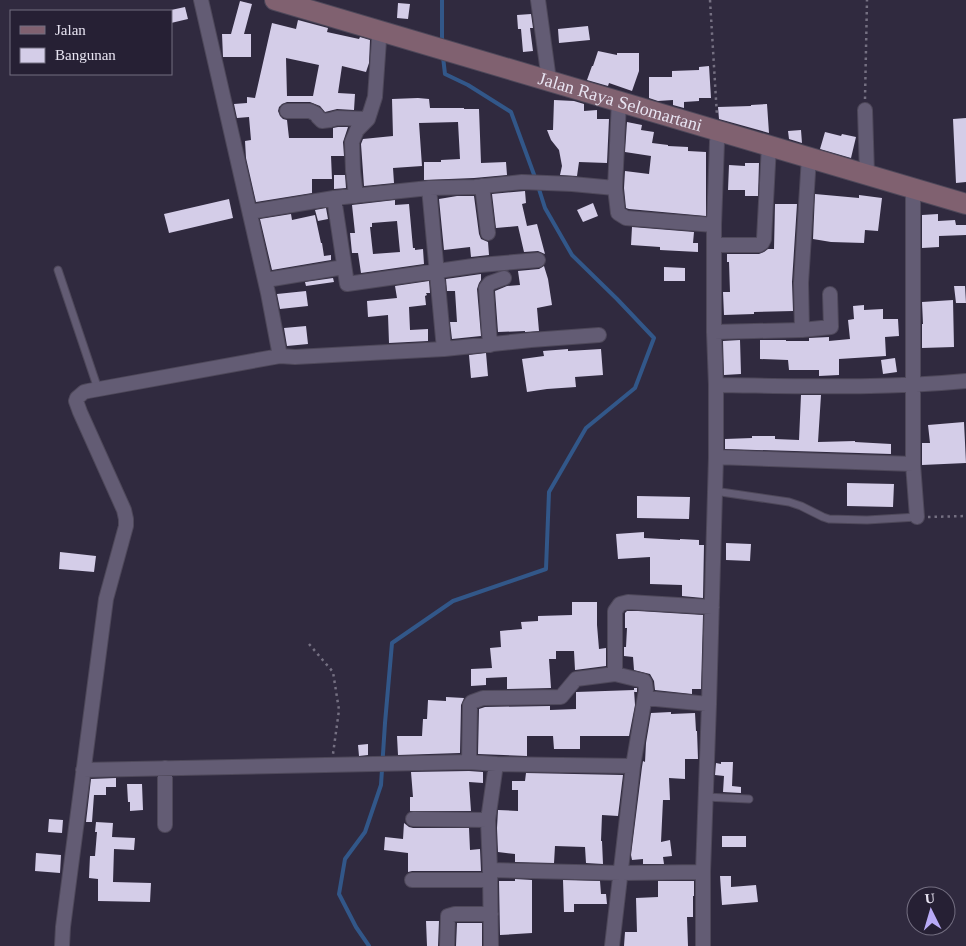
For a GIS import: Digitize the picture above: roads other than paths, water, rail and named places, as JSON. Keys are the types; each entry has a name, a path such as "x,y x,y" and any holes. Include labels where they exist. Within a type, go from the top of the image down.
{"main road":[{"name":"Jalan Raya Selomartani","path":"275,0 966,204"}],"street":[{"path":"201,0 266,280 280,356"},
{"path":"538,0 549,80"},
{"path":"356,196 352,142 357,130 368,119 375,97 380,31"},
{"path":"619,101 615,188 618,213 626,218 714,225"},
{"path":"865,110 866,174"},
{"path":"287,111 310,111 316,114 322,121 337,118 368,119"},
{"path":"703,946 702,872 716,457 714,225 718,130"},
{"path":"714,245 759,245 762,243 764,239 769,145"},
{"path":"802,330 802,283 809,157"},
{"path":"250,212 334,198 429,188 522,182 615,188"},
{"path":"482,186 488,233"},
{"path":"429,188 444,349"},
{"path":"913,188 914,464 916,517"},
{"path":"334,198 347,284 480,265 538,260"},
{"path":"266,280 344,267"},
{"path":"490,345 486,288 490,283 504,278"},
{"path":"714,332 831,328 830,294"},
{"path":"62,946 106,599 126,526 124,510 76,402 77,398 84,392 98,389 280,356 295,357 444,349 599,335"},
{"path":"716,385 914,385 966,381"},
{"path":"716,457 914,464"},
{"path":"615,674 615,611 620,604 628,602 712,607"},
{"path":"469,762 470,705 472,702 483,698 561,697 576,679 615,674 644,680 645,698 633,766 612,946"},
{"path":"645,698 709,704"},
{"path":"83,770 469,762 633,766"},
{"path":"492,946 488,820 496,764"},
{"path":"165,768 165,825"},
{"path":"413,819 488,820"},
{"path":"412,880 490,875 702,872"},
{"path":"447,946 448,916 455,914 491,914"}],"lane":[{"path":"58,270 98,389"},
{"path":"714,491 788,502 829,519 867,520 916,517"},
{"path":"705,798 749,799"}],"waterway":[{"path":"442,0 442,43"},
{"path":"443,57 445,74 468,85 511,112 536,180"},
{"path":"369,946 356,927 339,894 345,859 365,832 381,785 392,643 453,601 546,569 549,492 586,428 635,388 654,338 572,255 545,208 538,186"}]}
